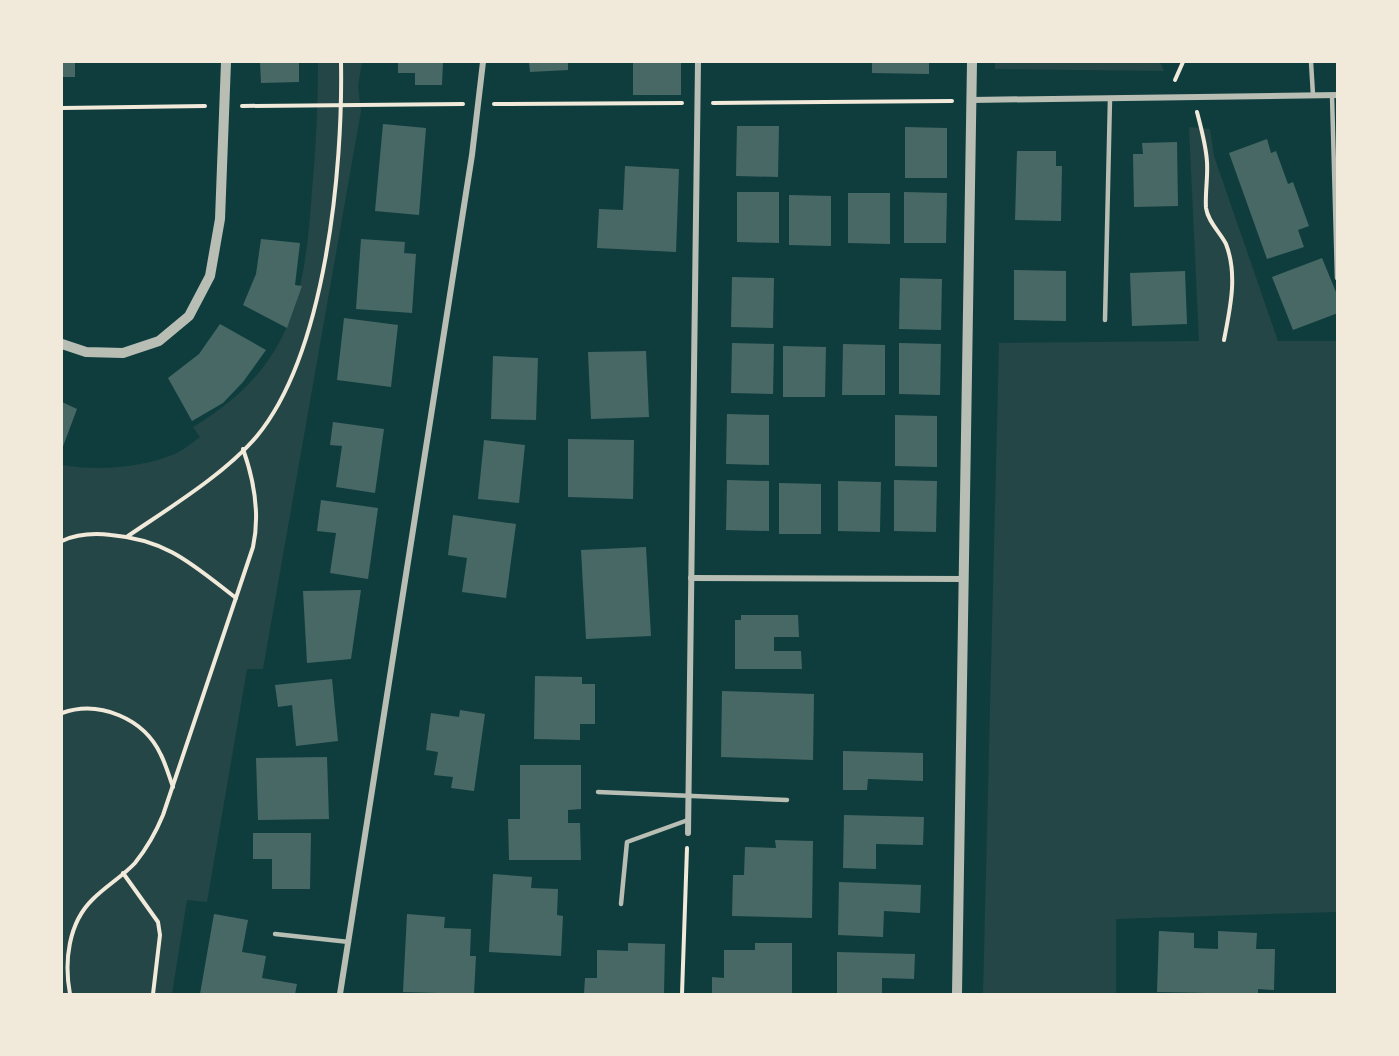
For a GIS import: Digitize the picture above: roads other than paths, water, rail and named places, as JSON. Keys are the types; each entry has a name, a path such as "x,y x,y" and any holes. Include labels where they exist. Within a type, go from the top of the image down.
{"street":[{"path":"62,344 86,352 123,353 159,341 189,316 210,276 220,219 226,62"},
{"path":"342,994 483,62"},
{"path":"688,833 699,62"},
{"path":"957,994 972,62"},
{"path":"972,100 1335,95"},
{"path":"691,578 964,579"}],"lane":[{"path":"1311,62 1313,95"},
{"path":"1335,95 1337,278"},
{"path":"1105,320 1110,98"},
{"path":"598,792 787,800"},
{"path":"621,904 627,842 688,820"},
{"path":"275,934 349,942"}]}
